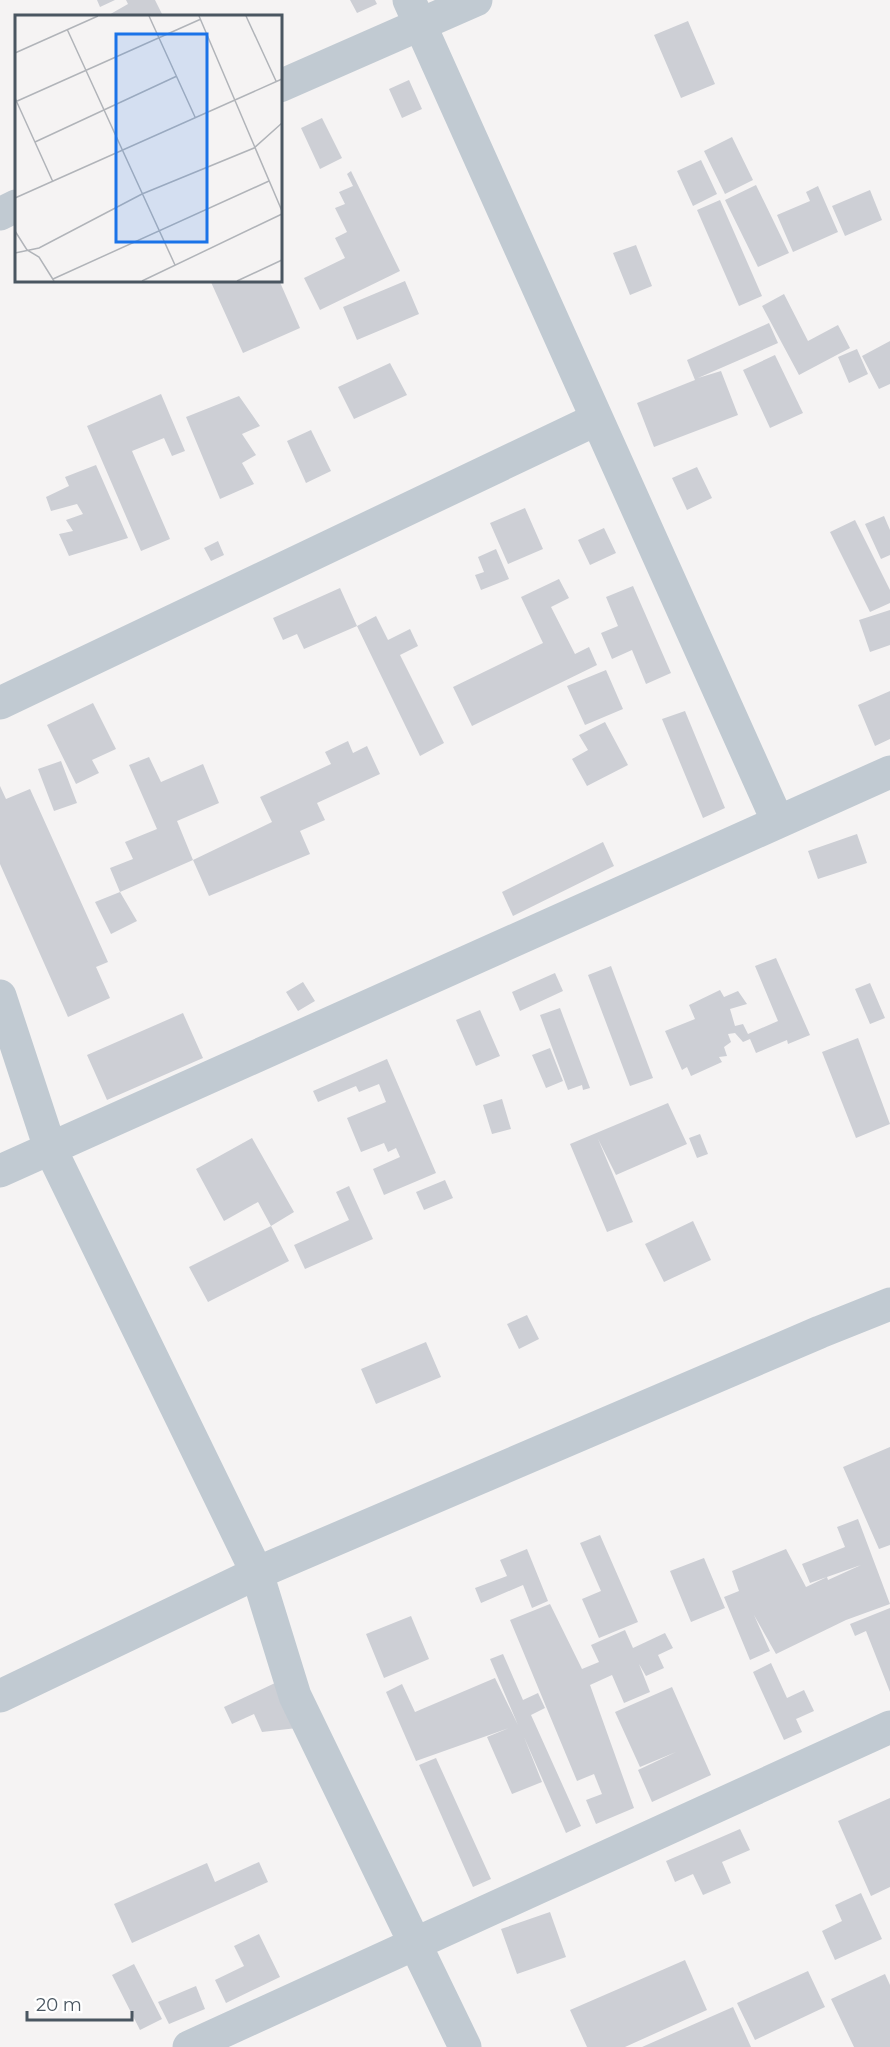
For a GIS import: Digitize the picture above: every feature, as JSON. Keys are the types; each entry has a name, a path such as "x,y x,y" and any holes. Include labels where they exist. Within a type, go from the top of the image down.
{"street":[{"path":"282,85 414,11 476,0"},
{"path":"414,11 778,822"},
{"path":"0,214 15,206"},
{"path":"0,704 597,418"},
{"path":"0,1171 890,772"},
{"path":"0,996 50,1148 257,1573 295,1696 465,2047"},
{"path":"0,1696 257,1573 890,1304"},
{"path":"189,2047 890,1726"}],"building":[{"path":"97,0 115,0 100,7"},
{"path":"126,0 155,0 162,15 109,15 128,4"},
{"path":"350,0 375,0 377,4 357,13"},
{"path":"688,21 715,84 681,98 654,35"},
{"path":"409,80 422,109 402,118 389,89"},
{"path":"322,118 342,158 320,169 301,128"},
{"path":"732,137 753,180 725,194 704,151"},
{"path":"701,160 717,194 693,206 677,171"},
{"path":"351,171 400,271 320,310 304,278 345,258 335,238 347,232 335,208 345,204 339,192 353,186 347,174"},
{"path":"756,185 789,253 758,267 725,200"},
{"path":"818,186 838,232 793,252 777,215 810,201 806,192"},
{"path":"870,190 882,220 845,236 832,206"},
{"path":"720,200 762,296 739,306 697,210"},
{"path":"636,245 652,286 630,295 613,253"},
{"path":"405,281 419,314 357,340 343,307"},
{"path":"211,282 280,282 300,328 243,353"},
{"path":"784,294 808,341 838,325 850,348 799,375 762,306"},
{"path":"769,323 778,343 698,378 721,371 738,415 654,447 637,403 695,380 687,360"},
{"path":"890,341 890,384 879,389 862,356"},
{"path":"857,349 868,374 849,383 838,357"},
{"path":"775,355 803,413 770,428 743,370"},
{"path":"390,363 407,395 354,419 338,387"},
{"path":"161,394 185,451 172,456 164,438 132,451 170,539 141,551 87,426"},
{"path":"239,396 260,426 242,434 256,455 242,463 254,484 220,499 186,417"},
{"path":"311,430 331,471 306,483 287,441"},
{"path":"96,465 128,538 69,556 59,534 73,531 66,520 83,514 77,504 51,511 46,497 69,486 65,477"},
{"path":"697,467 712,498 687,510 672,478"},
{"path":"525,508 543,549 508,564 490,523"},
{"path":"884,516 890,530 890,555 881,559 865,524"},
{"path":"855,520 890,590 890,603 870,612 830,532"},
{"path":"604,528 616,553 590,565 578,540"},
{"path":"218,541 224,555 211,561 204,548"},
{"path":"496,549 509,579 481,590 475,575 484,572 478,557"},
{"path":"559,579 569,598 551,607 575,654 589,647 597,665 472,726 453,687 543,643 521,597"},
{"path":"633,586 671,673 646,684 632,650 612,659 601,633 618,626 606,597"},
{"path":"340,588 357,626 304,649 297,634 283,640 273,618"},
{"path":"890,610 890,645 870,652 859,620"},
{"path":"376,616 388,640 410,629 418,646 400,655 444,743 420,756 357,626"},
{"path":"606,670 623,709 585,725 567,686"},
{"path":"890,691 890,739 875,746 858,705"},
{"path":"93,703 116,749 92,760 99,773 76,784 47,725"},
{"path":"685,711 725,808 703,818 662,719"},
{"path":"605,722 628,765 587,786 572,759 588,750 579,735"},
{"path":"348,741 353,753 367,746 380,774 317,803 325,820 300,831 310,854 209,896 193,860 272,822 260,797 331,764 325,752"},
{"path":"149,757 161,782 203,764 219,803 177,821 193,860 120,892 110,868 133,859 125,842 157,829 129,765"},
{"path":"61,761 77,803 54,811 38,769"},
{"path":"0,786 6,799 30,789 108,962 96,967 110,998 68,1017 0,864"},
{"path":"857,834 867,863 818,879 808,851"},
{"path":"603,842 614,866 513,916 502,892"},
{"path":"120,892 137,921 111,934 95,902"},
{"path":"776,958 810,1035 788,1044 787,1040 756,1053 750,1039 743,1042 735,1033 728,1034 731,1042 724,1047 727,1056 719,1057 722,1062 691,1076 687,1067 682,1070 665,1031 695,1019 689,1005 720,990 724,997 738,991 747,1004 730,1009 735,1026 743,1024 748,1034 778,1021 755,966"},
{"path":"611,966 653,1078 630,1086 588,975"},
{"path":"555,973 563,991 520,1011 512,992"},
{"path":"303,982 315,1001 298,1011 286,992"},
{"path":"870,983 885,1018 870,1024 855,989"},
{"path":"560,1008 590,1088 583,1090 582,1085 568,1090 540,1015"},
{"path":"480,1010 500,1056 476,1066 456,1020"},
{"path":"183,1013 203,1058 107,1100 87,1055"},
{"path":"858,1038 890,1124 856,1138 822,1052"},
{"path":"550,1048 563,1081 546,1088 532,1055"},
{"path":"387,1059 436,1173 384,1195 373,1169 400,1157 396,1148 388,1152 384,1143 361,1152 347,1118 386,1102 379,1084 359,1092 356,1086 318,1102 313,1091"},
{"path":"502,1099 511,1129 492,1134 483,1105"},
{"path":"668,1103 687,1144 616,1175 598,1139 633,1222 607,1232 570,1144"},
{"path":"700,1134 708,1154 697,1158 689,1138"},
{"path":"252,1138 294,1212 271,1226 258,1202 224,1221 196,1169"},
{"path":"445,1180 453,1198 424,1210 416,1192"},
{"path":"349,1186 373,1239 305,1269 294,1245 349,1220 336,1192"},
{"path":"693,1221 711,1260 664,1282 645,1244"},
{"path":"271,1226 289,1261 208,1302 189,1267"},
{"path":"527,1315 539,1339 519,1349 507,1324"},
{"path":"426,1342 441,1377 376,1404 361,1369"},
{"path":"890,1447 890,1545 879,1549 843,1467"},
{"path":"858,1519 890,1604 846,1620 776,1654 754,1615 770,1651 750,1660 724,1597 739,1591 732,1571 786,1549 806,1587 827,1577 810,1583 802,1564 845,1547 837,1527","holes":["861,1565 828,1580 827,1577"]},
{"path":"600,1535 638,1622 599,1638 582,1599 601,1591 580,1543"},
{"path":"527,1549 548,1601 532,1608 523,1585 481,1603 475,1588 507,1576 500,1560"},
{"path":"704,1558 725,1608 691,1622 670,1571"},
{"path":"550,1604 582,1669 599,1662 591,1645 625,1630 633,1648 665,1633 673,1648 658,1655 664,1668 646,1676 639,1664 650,1692 624,1703 612,1675 590,1685 634,1808 596,1824 586,1800 602,1794 594,1774 577,1781 510,1620"},
{"path":"890,1608 890,1692 866,1631 855,1636 850,1624"},
{"path":"411,1616 429,1659 384,1678 366,1634"},
{"path":"503,1654 523,1700 538,1693 545,1708 531,1715 581,1826 566,1833 524,1737 542,1782 512,1794 487,1737 509,1728 416,1761 386,1692 402,1684 415,1712 495,1678 518,1725 490,1659"},
{"path":"771,1663 787,1698 804,1690 814,1711 796,1719 802,1732 784,1740 753,1672"},
{"path":"275,1683 297,1728 262,1732 254,1714 232,1724 224,1707"},
{"path":"672,1687 711,1775 652,1802 638,1770 676,1752 640,1767 615,1712"},
{"path":"436,1758 491,1879 473,1887 419,1765"},
{"path":"890,1798 890,1887 871,1896 838,1821"},
{"path":"740,1829 750,1850 722,1862 731,1883 703,1895 693,1874 675,1882 666,1861"},
{"path":"259,1862 268,1882 132,1943 114,1904 207,1863 215,1882"},
{"path":"861,1893 882,1939 835,1960 822,1931 842,1921 835,1905"},
{"path":"550,1912 566,1957 517,1974 501,1929"},
{"path":"259,1934 280,1977 226,2003 215,1980 244,1966 234,1946"},
{"path":"685,1960 707,2010 625,2047 587,2047 570,2010"},
{"path":"134,1964 162,2019 140,2030 112,1975"},
{"path":"808,1971 825,2007 755,2040 737,2003"},
{"path":"885,1974 890,1985 890,2047 854,2047 831,1999"},
{"path":"196,1986 205,2009 169,2024 158,2002"},
{"path":"733,2007 751,2047 642,2047"}]}
